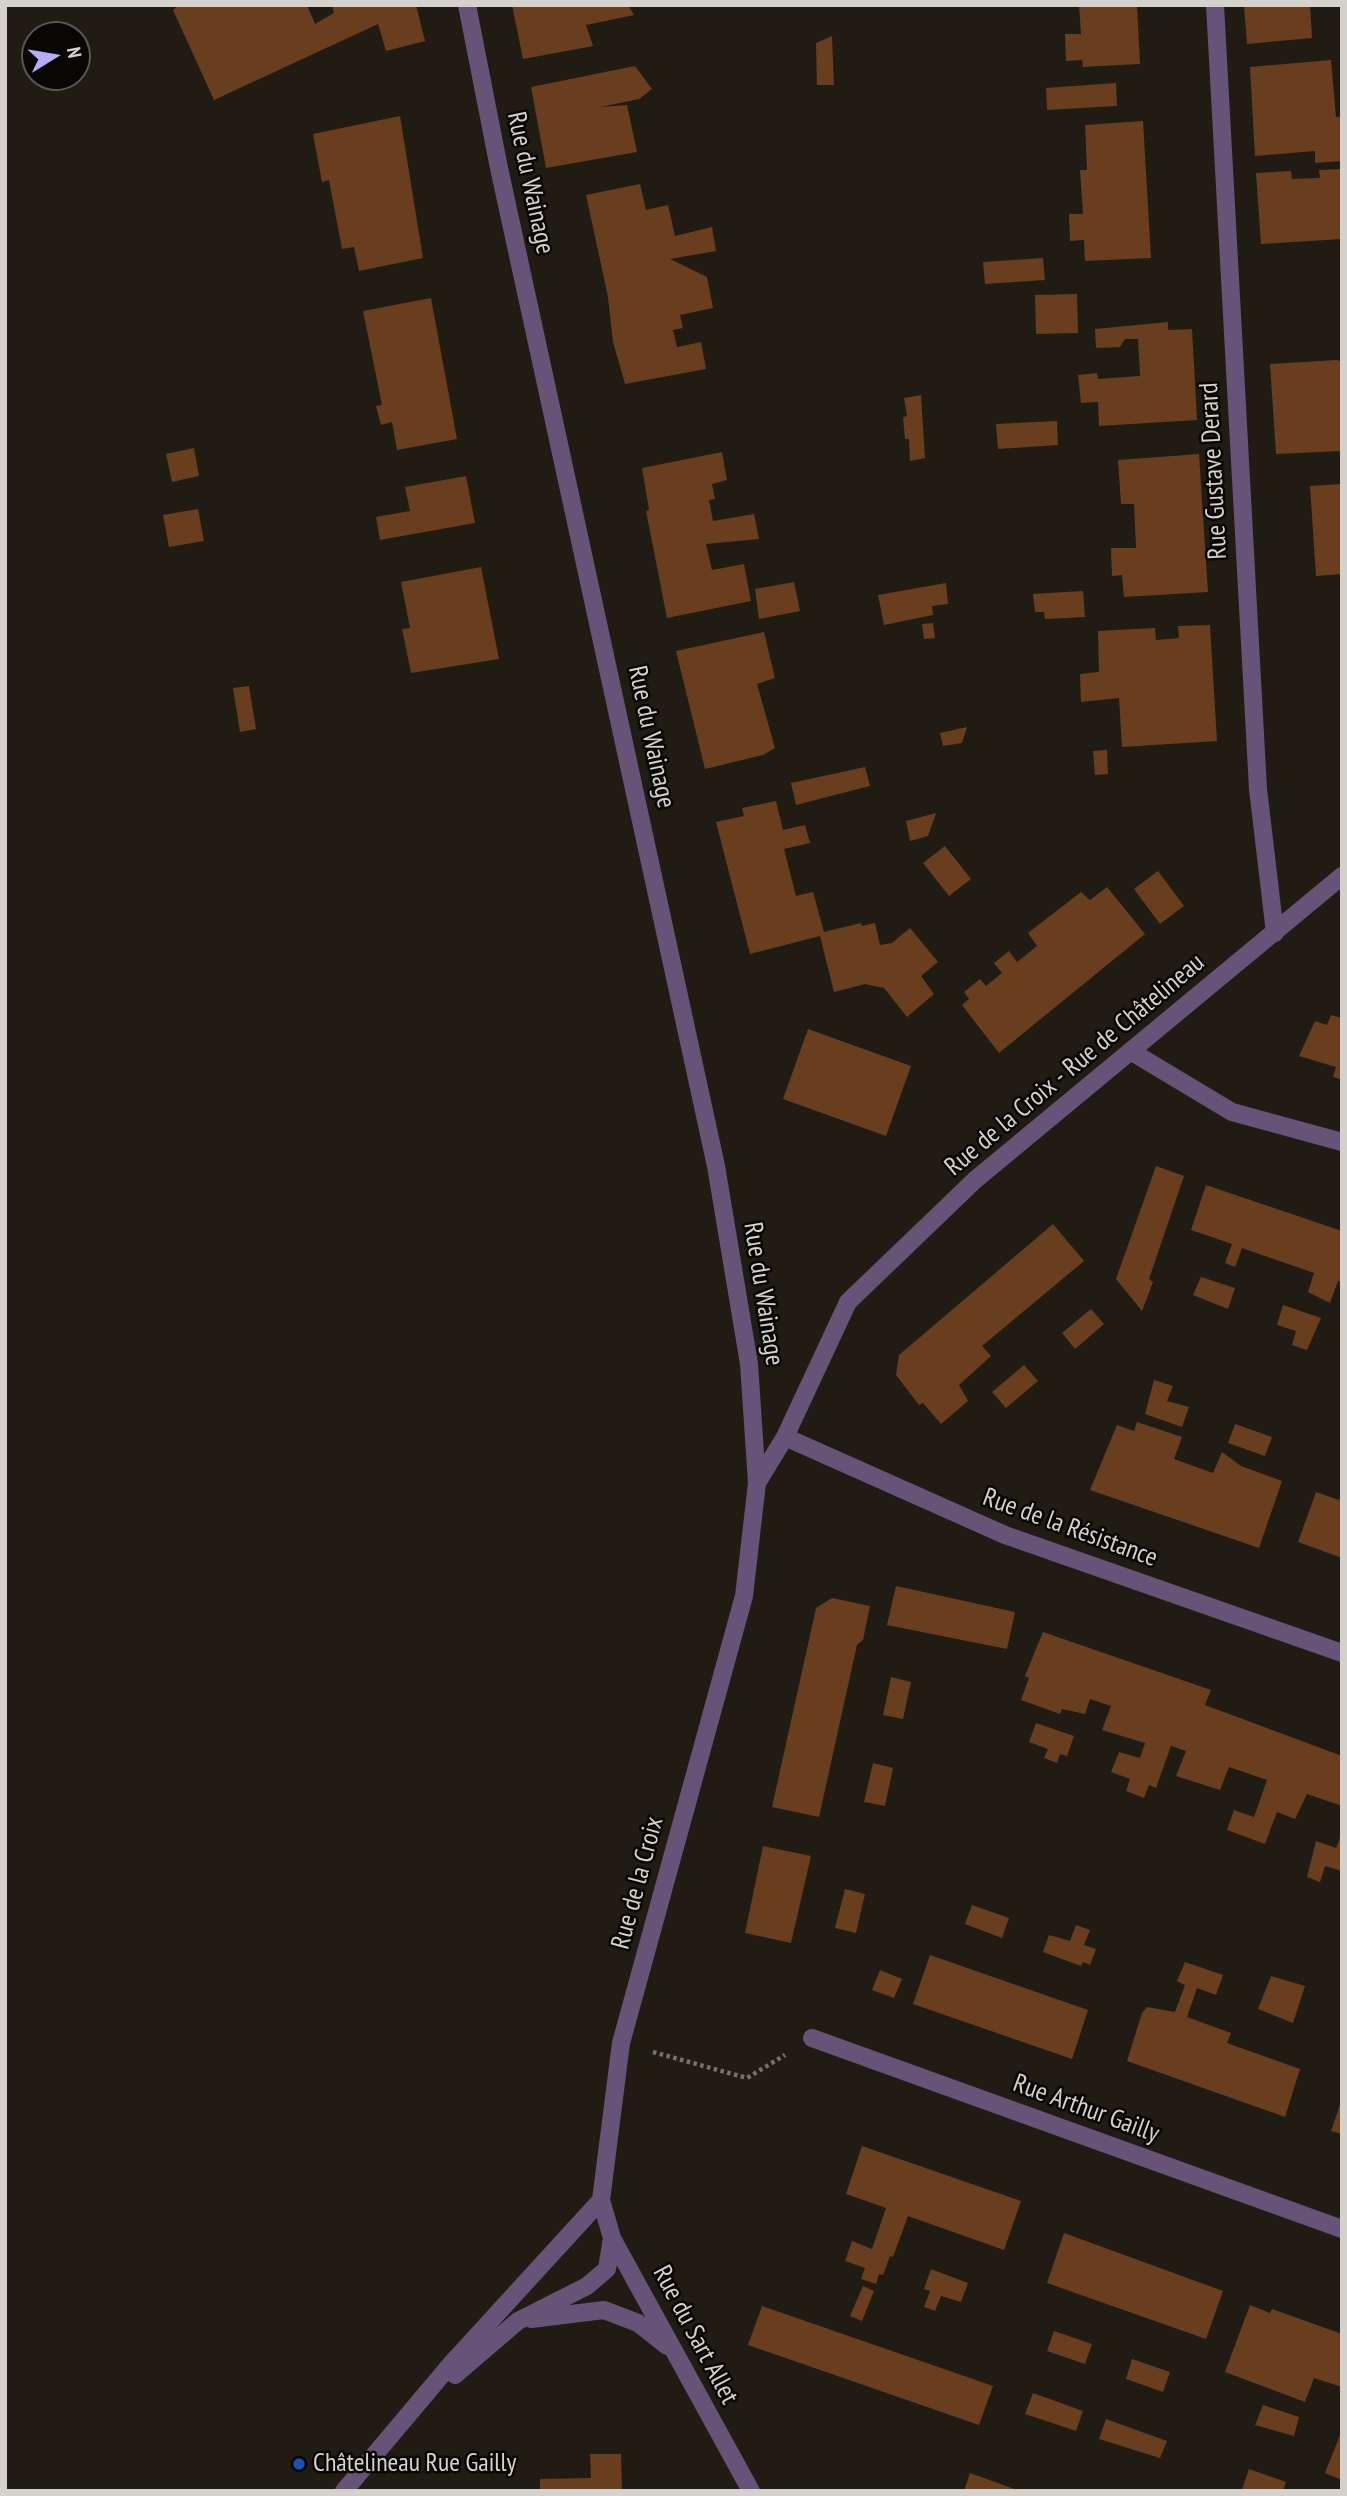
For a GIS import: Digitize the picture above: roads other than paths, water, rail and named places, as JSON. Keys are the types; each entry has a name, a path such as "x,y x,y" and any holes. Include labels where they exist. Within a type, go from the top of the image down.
{"street":[{"name":"Rue du Wainage","path":"467,5 499,168 716,1166 749,1364 757,1483"},
{"name":"Rue Gustave Derard","path":"1215,5 1258,789 1275,933"},
{"name":"Rue de la Croix - Rue de Châtelineau","path":"848,1302 975,1180 1342,876"},
{"path":"1132,1052 1232,1112 1342,1142"},
{"name":"Rue de la Croix","path":"601,2200 621,2043 744,1596 757,1483 785,1437 848,1302"},
{"name":"Rue de la Résistance","path":"785,1437 1005,1535 1342,1653"},
{"name":"Rue Arthur Gailly","path":"812,2038 1342,2229"},
{"path":"344,2491 452,2364 601,2200"},
{"name":"Rue du Sart Allet","path":"601,2200 612,2238 751,2491"},
{"path":"399,2427 518,2321 587,2286 607,2269 612,2238"},
{"path":"518,2321 604,2310 638,2323 673,2351"}],"place":[{"name":"Châtelineau Rue Gailly","path":"299,2464"}]}
